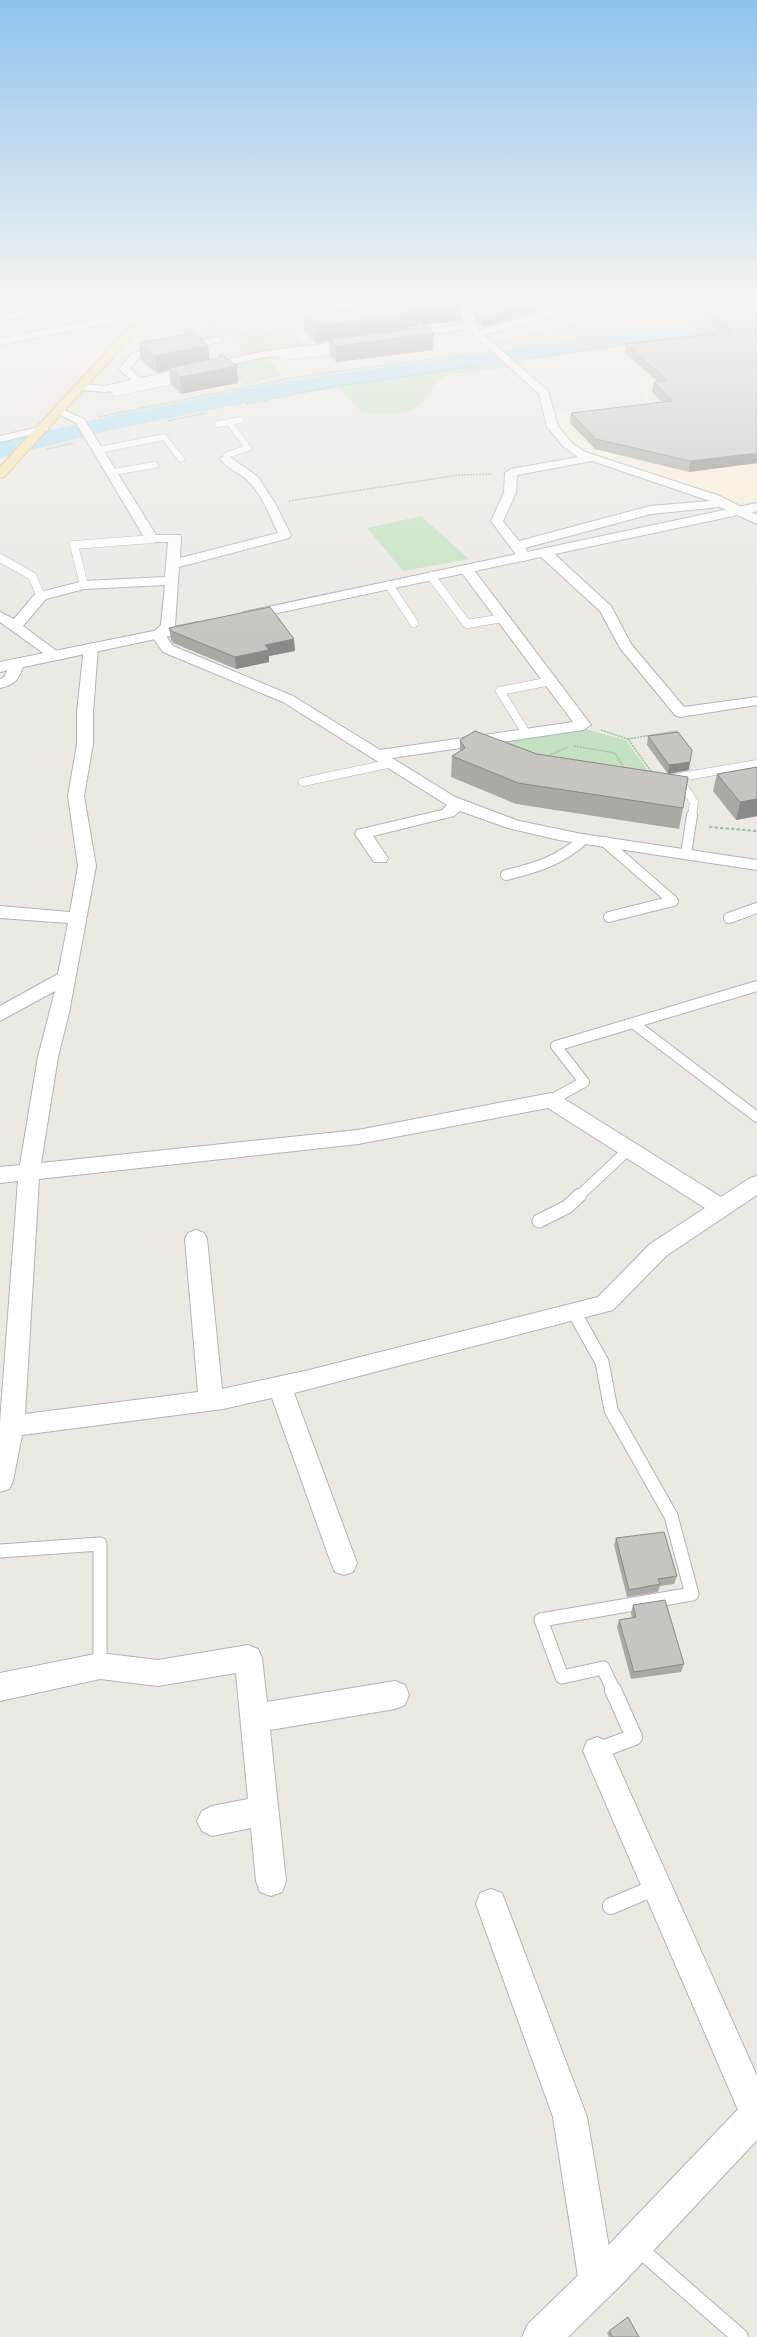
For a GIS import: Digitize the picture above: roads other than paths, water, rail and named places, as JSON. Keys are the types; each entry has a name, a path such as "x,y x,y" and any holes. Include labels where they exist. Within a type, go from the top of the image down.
{"main road":[{"path":"0,474 59,411"}],"street":[{"path":"547,410 549,418 567,444 591,458 716,499 721,503 741,510 757,520"},
{"path":"59,411 80,420 113,472 152,539 175,538 168,626 158,635"},
{"path":"0,439 40,431"},
{"path":"591,458 511,473 510,493 497,521 521,552 545,553 757,507"},
{"path":"174,564 285,535 270,504 250,475 235,469 226,459"},
{"path":"227,620 466,569 650,510 721,503"},
{"path":"545,553 606,609 625,645 680,712 757,701"},
{"path":"386,759 477,741 583,725 466,569"},
{"path":"15,627 41,596 84,585 172,581"},
{"path":"0,616 55,655"},
{"path":"0,667 211,623"},
{"path":"158,635 168,649 180,657 288,698 458,804 504,822 584,839 757,865"},
{"path":"0,1481 12,1426 29,1173 48,1057 67,977 88,866 76,796 84,744 85,712 91,647"},
{"path":"0,684 10,680 16,664"},
{"path":"380,858 363,834 448,813 458,804"},
{"path":"0,912 79,918"},
{"path":"0,1015 20,1002 67,977"},
{"path":"0,1175 358,1137 551,1100 722,1208"},
{"path":"12,1426 211,1400 279,1386 605,1304 658,1250 757,1184"},
{"path":"196,1239 211,1400"},
{"path":"279,1386 344,1563"},
{"path":"0,1687 100,1666 158,1673 248,1658 271,1881"},
{"path":"254,1718 395,1695"},
{"path":"541,2337 597,2283 757,2114 597,1752"},
{"path":"212,1821 263,1811"},
{"path":"491,1904 570,2117 597,2283"}],"lane":[{"path":"218,424 241,420"},
{"path":"226,459 227,455 248,448 229,422"},
{"path":"98,450 164,437 181,459"},
{"path":"113,472 155,465"},
{"path":"84,585 74,545 152,539"},
{"path":"0,558 32,576 41,596"},
{"path":"431,576 467,624 503,618"},
{"path":"390,585 414,623"},
{"path":"526,733 500,691 550,681"},
{"path":"477,741 498,749"},
{"path":"303,782 386,759"},
{"path":"658,780 757,764"},
{"path":"677,777 694,802 686,854"},
{"path":"506,875 535,868 570,854 584,839"},
{"path":"605,842 673,901 609,917"},
{"path":"729,918 757,908"},
{"path":"551,1100 584,1082 556,1046 755,988"},
{"path":"632,1023 757,1117"},
{"path":"538,1220 567,1207 629,1149"},
{"path":"574,1312 602,1362 611,1410 671,1516 692,1594 541,1620 562,1677 603,1668 634,1737 597,1752"},
{"path":"0,1551 100,1544 100,1666"},
{"path":"611,1906 656,1887"},
{"path":"634,2244 740,2337"}],"waterway":[{"path":"0,450 111,423 175,410"}]}
